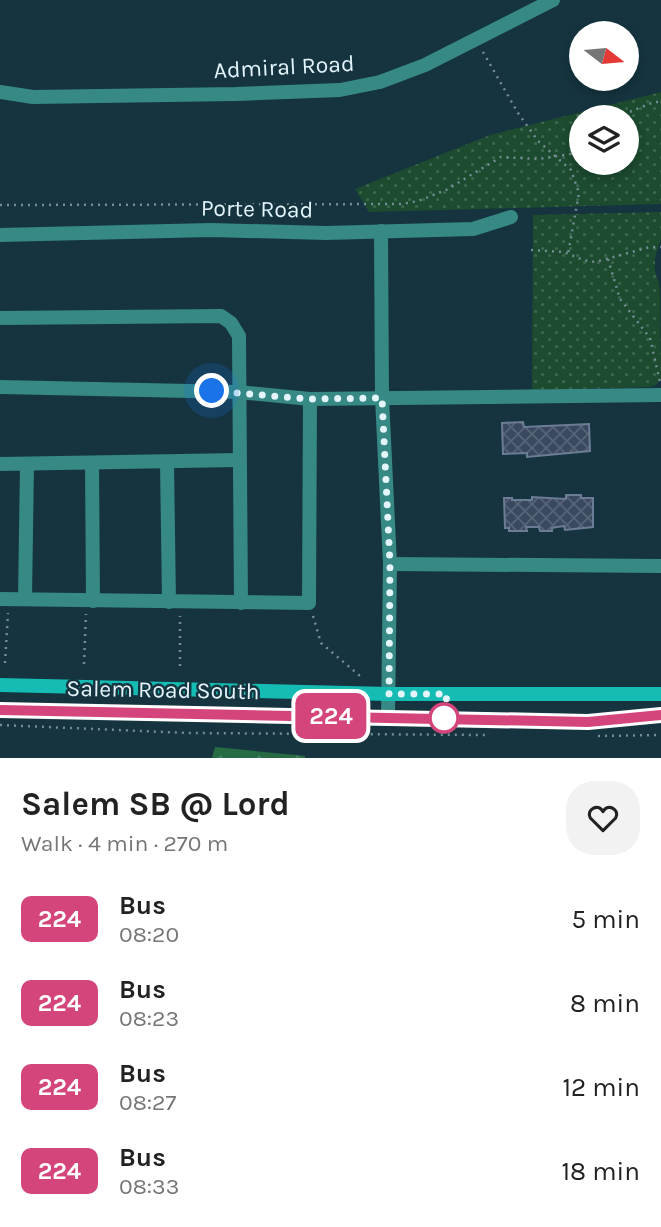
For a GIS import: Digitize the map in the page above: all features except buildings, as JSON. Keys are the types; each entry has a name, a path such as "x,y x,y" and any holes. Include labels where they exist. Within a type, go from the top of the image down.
{"main road":[{"name":"Salem Road South","path":"0,685 389,694 661,694"},
{"name":"Salem Road South","path":"0,710 588,722 661,715"}],"street":[{"name":"Admiral Road","path":"0,92 33,97 341,90 380,82 425,65 553,0"},
{"name":"Porte Road","path":"0,235 211,230 327,233 472,229 511,217"},
{"path":"381,231 382,398 390,564 388,717"},
{"path":"0,318 221,316 231,323 239,336 241,603"},
{"path":"0,387 238,392 310,399 660,395"},
{"path":"4,599 309,603 310,399"},
{"path":"0,464 239,460"},
{"path":"167,462 175,602"},
{"path":"90,601 92,463"},
{"path":"25,600 27,464"},
{"path":"390,564 661,566"}],"path":[{"path":"483,52 518,113 538,141 570,170 579,193 568,254"},
{"path":"639,108 661,102"},
{"path":"0,205 402,204 446,190 501,157 538,159 569,154"},
{"path":"531,250 568,254 596,262 650,247 661,247"},
{"path":"608,259 620,299 650,338 656,372 660,378 660,395"},
{"path":"4,599 5,663"},
{"path":"84,664 90,601"},
{"path":"175,602 180,666"},
{"path":"309,603 321,643 360,676"},
{"path":"0,725 188,733 487,735"},
{"path":"596,736 661,736"}],"green space":[{"path":"661,92 661,204 369,212 355,189 490,135 569,115 569,175 639,175 639,105 609,105"},
{"path":"661,212 661,239 655,258 655,271 660,295 661,379 650,387 532,390 533,215"},
{"path":"215,747 305,756 305,758 212,758"}],"bus line":[{"name":"224","path":"0,710 588,722 661,715"}],"route":[{"path":"212,391 310,399 382,398 390,564 389,694 447,694 444,718"}]}
